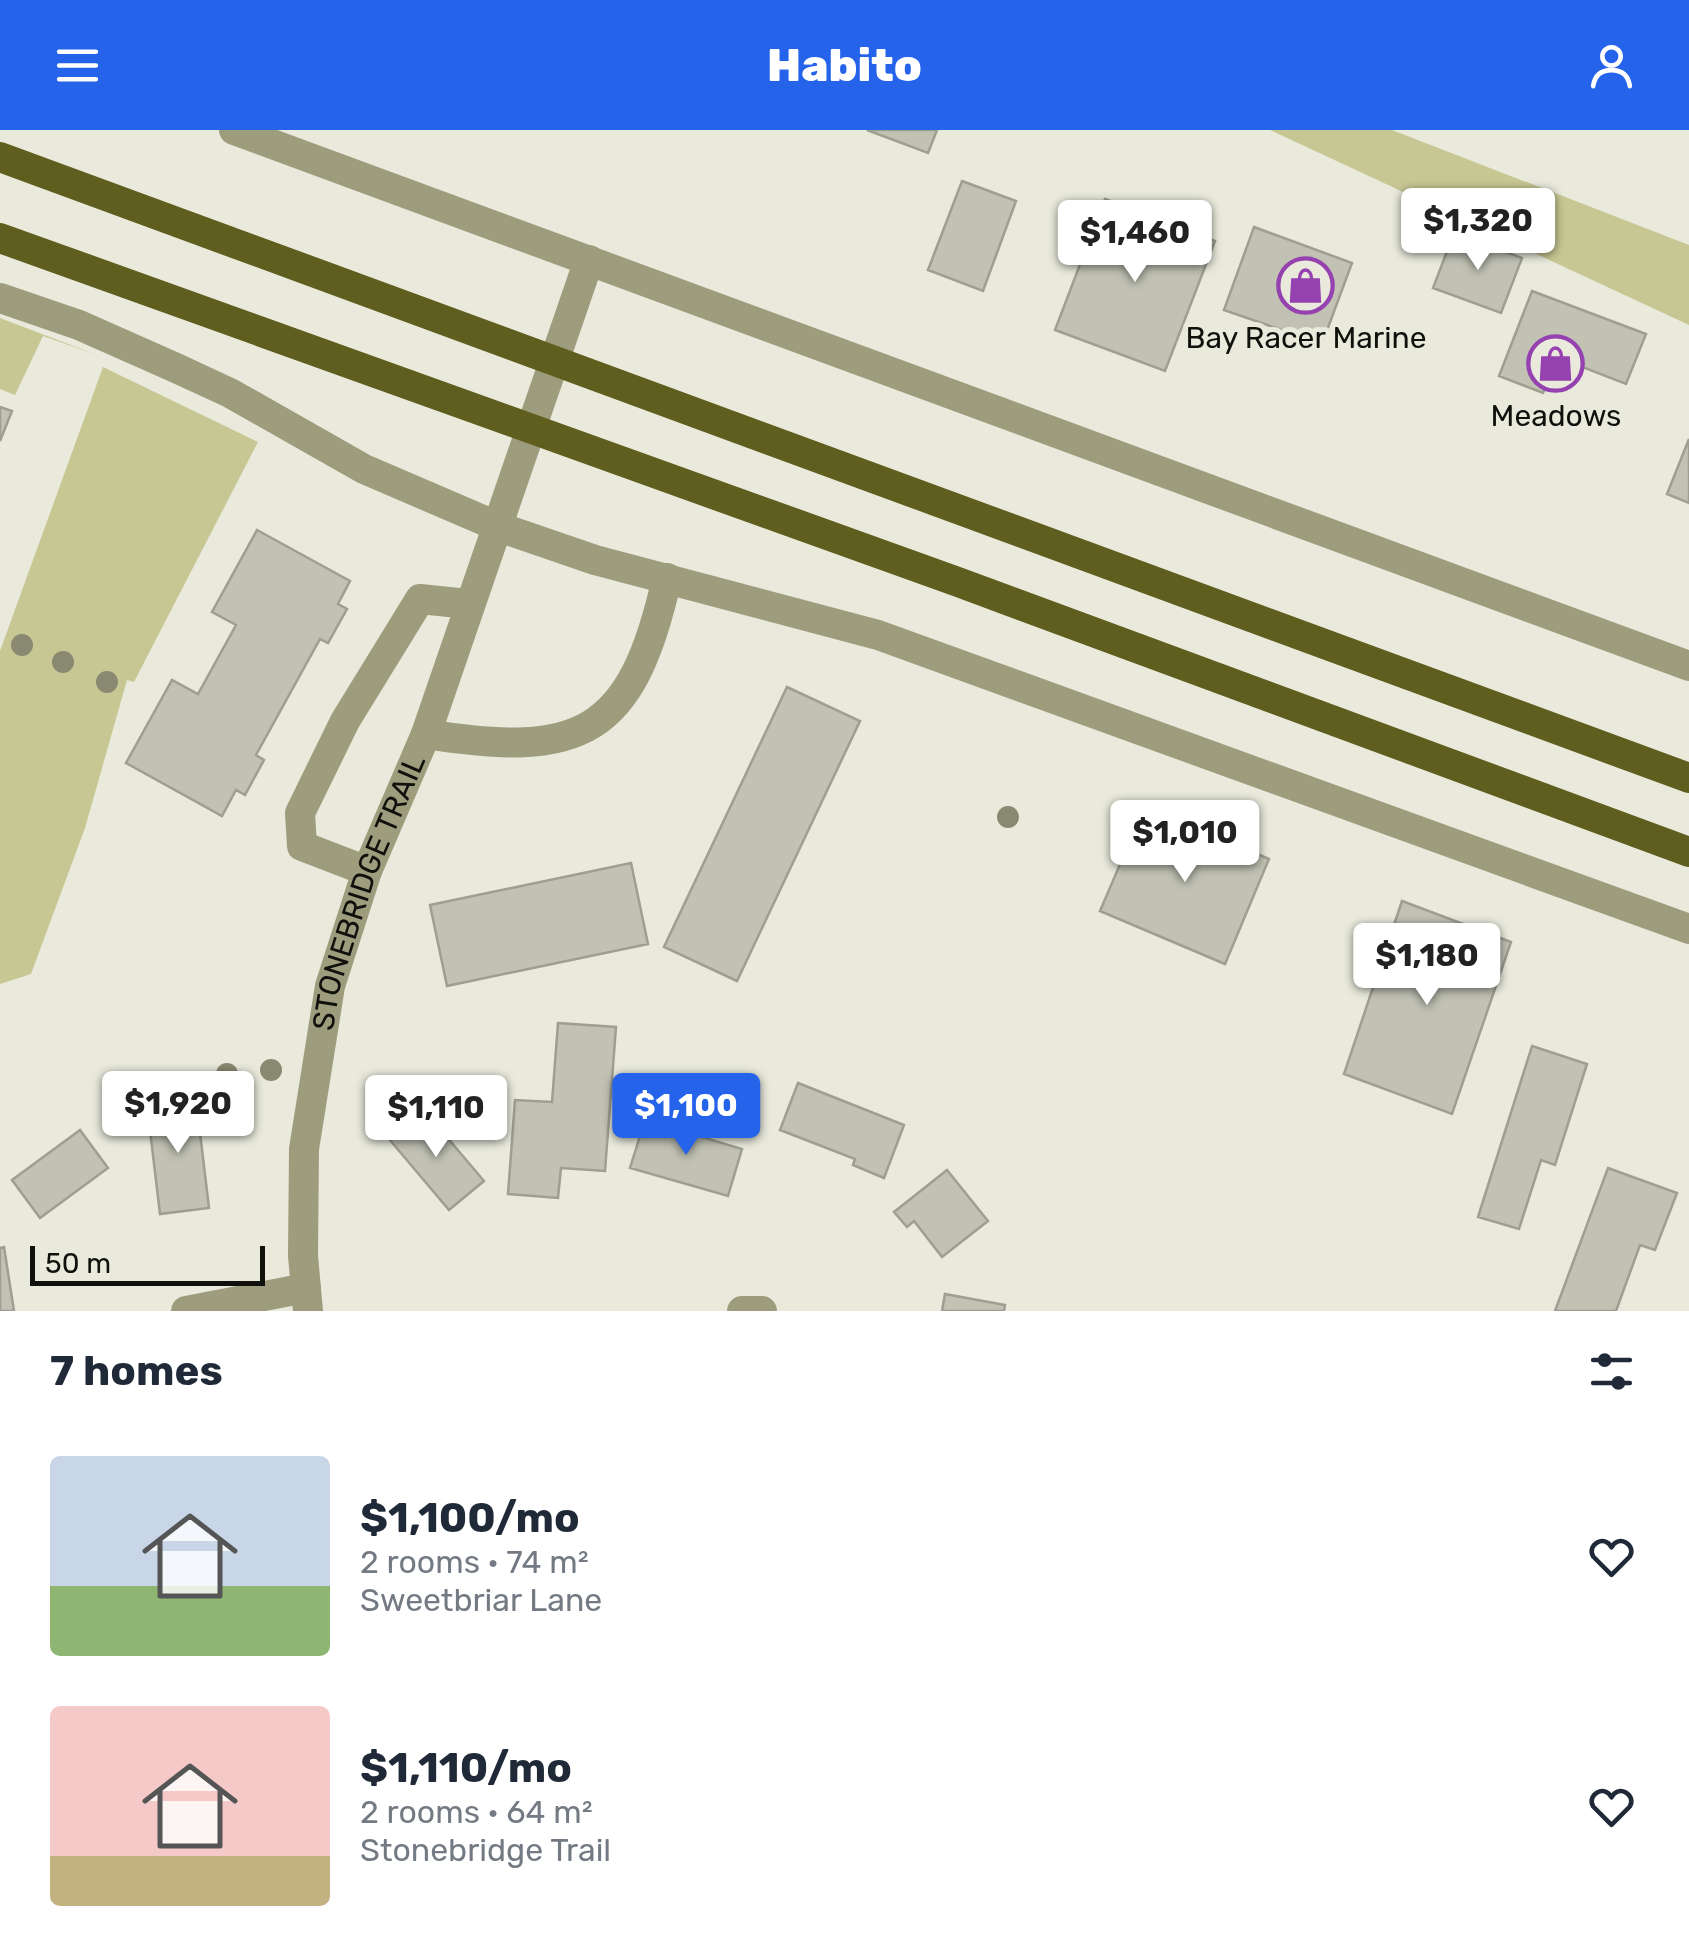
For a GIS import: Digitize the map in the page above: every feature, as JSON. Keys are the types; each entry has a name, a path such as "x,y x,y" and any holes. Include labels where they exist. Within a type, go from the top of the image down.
{"main road":[{"path":"0,157 1689,778"},
{"path":"0,238 532,428 1689,852"}],"street":[{"path":"234,130 1689,666"},
{"name":"STONEBRIDGE TRAIL","path":"307,1300 302,1202 310,1094 330,986 367,872 426,734 589,260"},
{"path":"0,298 80,324 230,393 364,470 499,526 667,578 895,640 1689,928"},
{"path":"426,734 484,743 520,742 555,738 603,721 638,674 656,630 667,578"},
{"path":"367,872 302,846 300,813 345,720 420,599 468,604"},
{"path":"186,1311 307,1300"},
{"path":"742,1311 762,1311"}],"green space":[{"path":"1270,130 1392,130 1689,245 1689,325"},
{"path":"0,318 97,355 43,336 15,395 0,389"},
{"path":"103,367 258,442 134,682 127,680 85,828 31,974 0,984 0,651"}],"building":[{"path":"867,130 937,130 928,153"},
{"path":"962,181 1016,201 983,291 928,270"},
{"path":"1105,199 1215,241 1165,371 1055,330"},
{"path":"1254,227 1352,263 1322,344 1224,310"},
{"path":"1454,233 1522,258 1501,313 1433,288"},
{"path":"1532,291 1646,334 1626,384 1557,357 1543,393 1499,376"},
{"path":"0,407 12,411 0,441"},
{"path":"1689,439 1689,503 1667,494"},
{"path":"257,530 350,581 338,604 347,609 328,643 320,639 256,755 264,760 245,795 236,790 222,816 126,763 172,680 198,694 236,625 212,612"},
{"path":"787,687 860,721 737,981 664,947"},
{"path":"1145,806 1269,859 1225,964 1100,911"},
{"path":"631,863 648,944 447,986 430,905"},
{"path":"1402,901 1511,942 1452,1114 1344,1074"},
{"path":"558,1023 616,1027 605,1171 561,1168 558,1198 508,1194 515,1100 552,1102"},
{"path":"1532,1046 1587,1064 1555,1165 1541,1160 1519,1229 1478,1217"},
{"path":"798,1083 904,1125 884,1178 853,1165 855,1159 780,1130"},
{"path":"196,1099 209,1208 160,1214 147,1105"},
{"path":"424,1110 484,1181 449,1210 389,1139"},
{"path":"645,1120 742,1149 728,1196 630,1168"},
{"path":"80,1130 108,1168 40,1218 12,1180"},
{"path":"1608,1168 1677,1193 1655,1250 1640,1245 1616,1311 1555,1311"},
{"path":"947,1170 988,1221 942,1257 914,1221 907,1227 894,1212"},
{"path":"4,1247 14,1311 0,1311 0,1248"},
{"path":"945,1294 1005,1305 1004,1311 942,1311"}],"place":[{"name":"Bay Racer Marine","path":"1306,286"},
{"name":"Meadows","path":"1556,364"}]}
